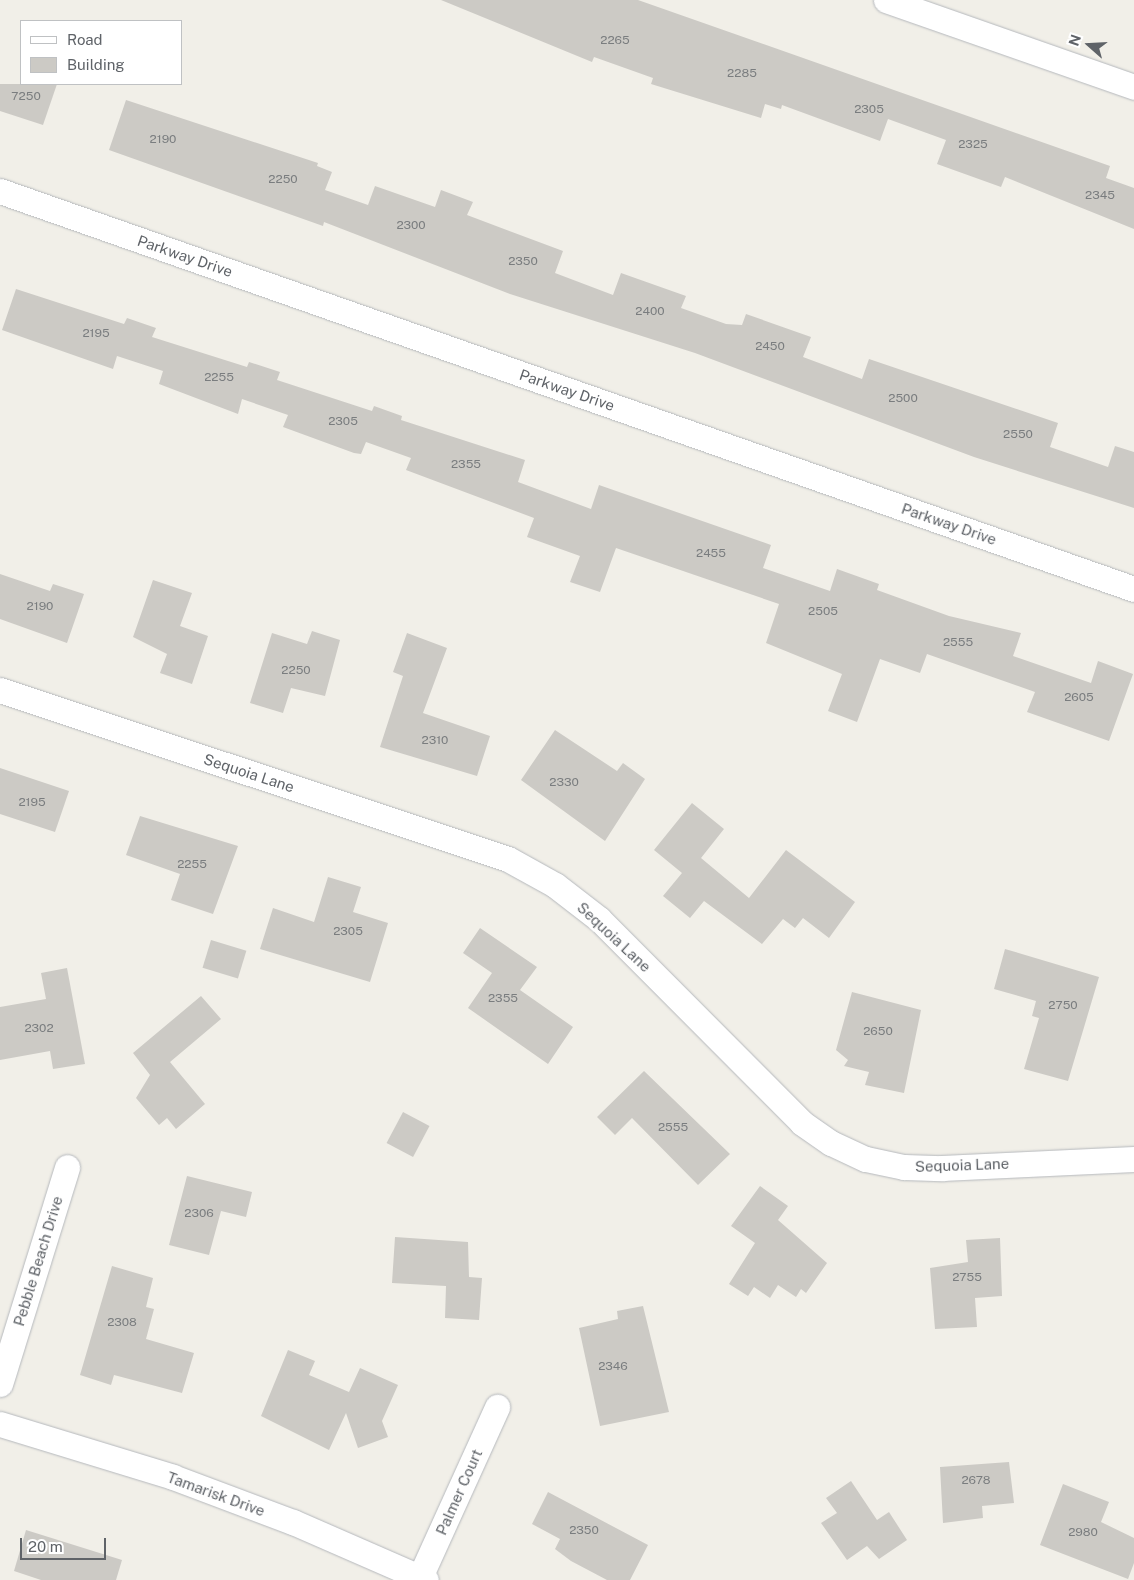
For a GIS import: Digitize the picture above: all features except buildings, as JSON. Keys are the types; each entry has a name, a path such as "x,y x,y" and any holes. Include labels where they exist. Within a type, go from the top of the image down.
{"street":[{"path":"886,0 1134,87"},
{"name":"Parkway Drive","path":"0,191 1134,589"},
{"name":"Sequoia Lane","path":"0,690 508,859 555,884 599,918 802,1123 866,1159 904,1167 942,1168 1134,1159"},
{"name":"Pebble Beach Drive","path":"0,1384 67,1166"},
{"name":"Palmer Court","path":"423,1579 497,1408"},
{"name":"Tamarisk Drive","path":"0,1424 173,1477 423,1579"}]}
